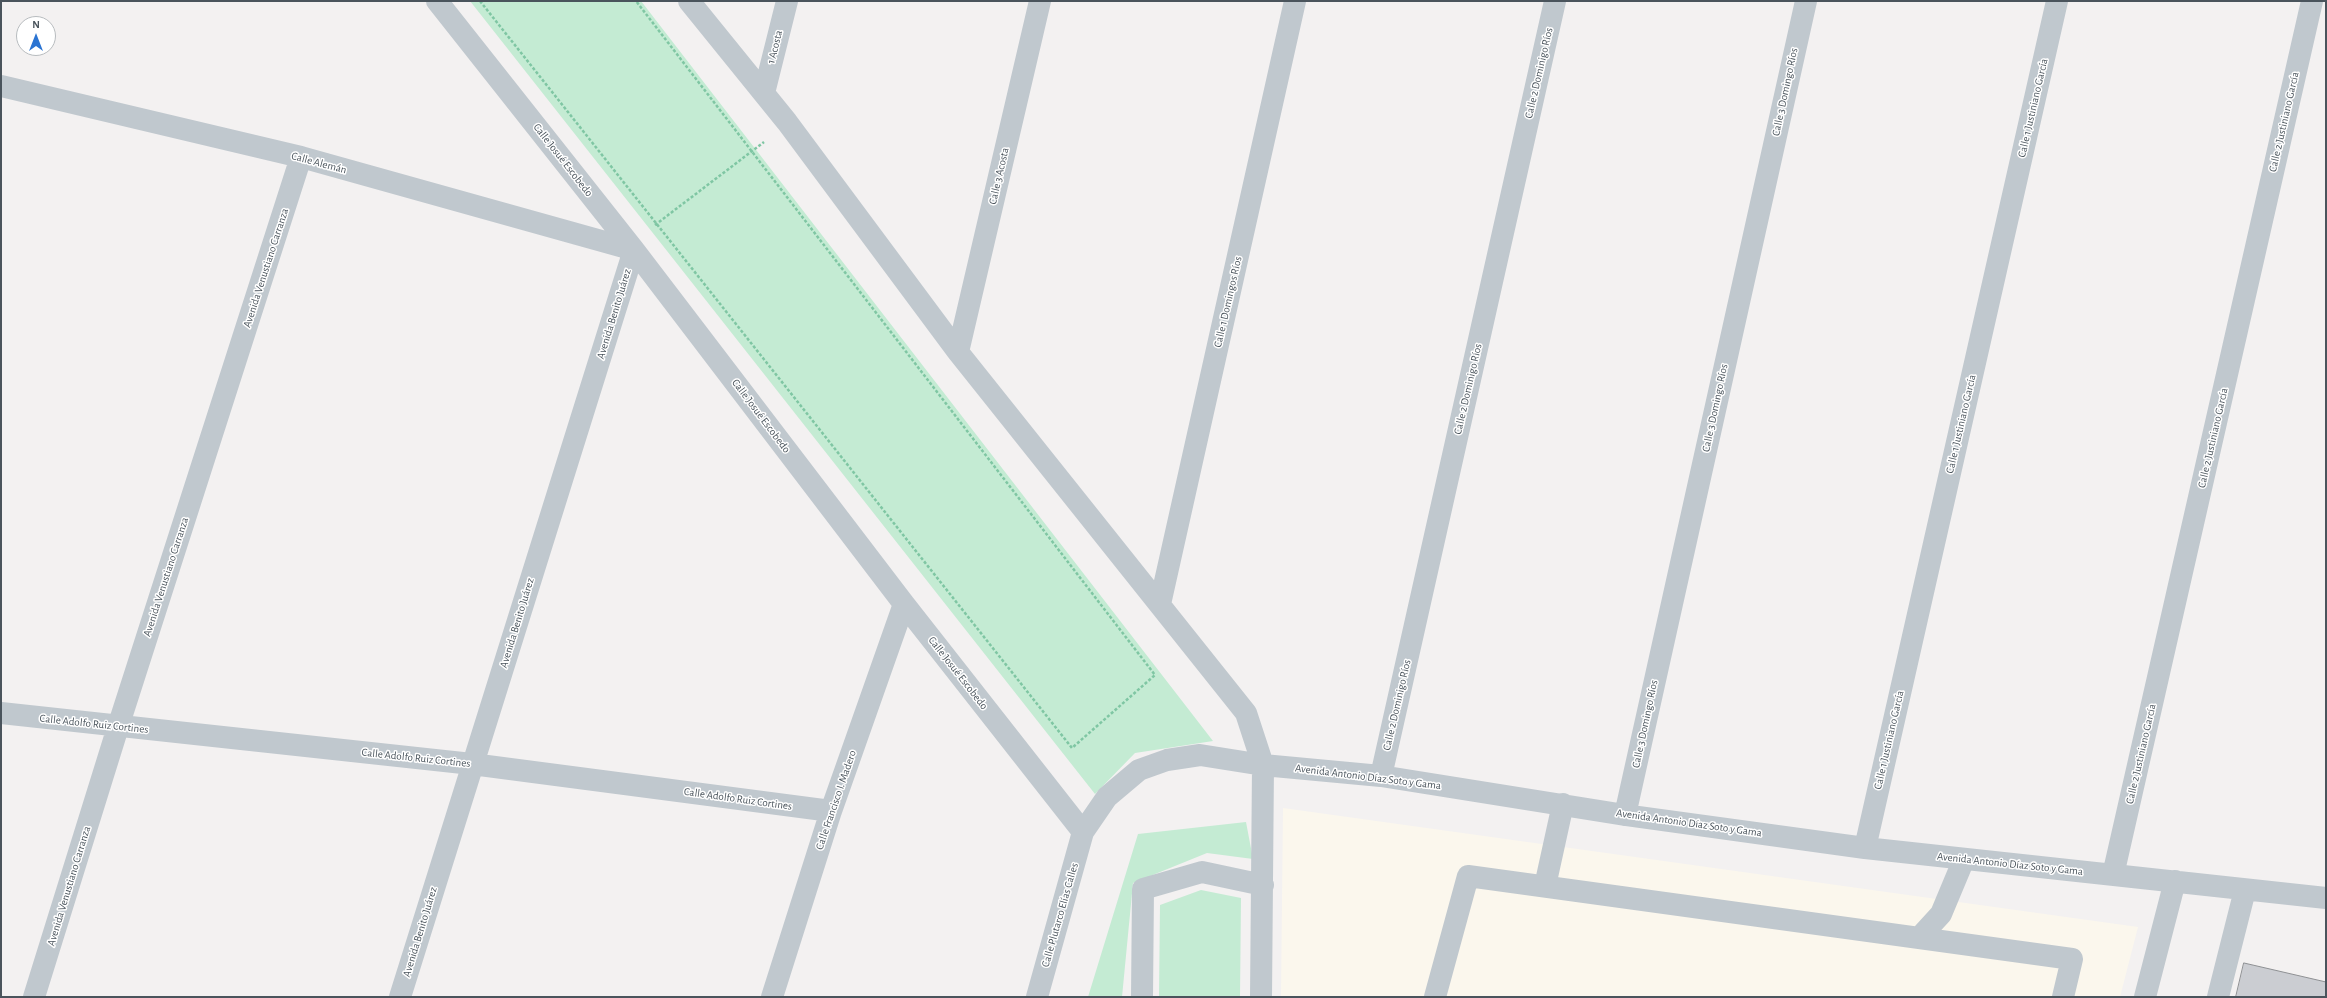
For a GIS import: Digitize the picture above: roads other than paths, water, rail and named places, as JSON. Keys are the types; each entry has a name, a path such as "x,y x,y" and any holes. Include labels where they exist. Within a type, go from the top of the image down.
{"street":[{"name":"Calle Josué Escobedo","path":"437,1 634,250 904,604 1083,832"},
{"path":"689,1 787,122 958,352 1246,713 1263,765 1261,997"},
{"name":"1 Acosta","path":"764,93 787,1"},
{"name":"Calle 3 Acosta","path":"958,352 1040,1"},
{"name":"Calle 1 Domingos Ríos","path":"1160,604 1295,1"},
{"name":"Calle 2 Dominigo Ríos","path":"1381,776 1555,1"},
{"name":"Calle 3 Domingo Ríos","path":"1625,815 1806,1"},
{"name":"Calle 1 Justiniano García","path":"1865,848 2057,1"},
{"name":"Calle 2 Justiniano García","path":"2114,875 2312,1"},
{"name":"Calle Alemán","path":"1,86 301,157 634,250"},
{"name":"Avenida Venustiano Carranza","path":"34,997 118,727 301,157"},
{"name":"Avenida Benito Juárez","path":"400,997 634,250"},
{"name":"Calle Francisco I. Madero","path":"772,997 831,811 904,604"},
{"name":"Calle Adolfo Ruiz Cortines","path":"1,713 118,727 472,764 831,811"},
{"name":"Avenida Antonio Díaz Soto y Gama","path":"1083,832 1107,797 1139,770 1167,760 1200,755 1263,765 1381,776 1625,815 1865,848 2326,898"},
{"path":"1545,886 1563,804"},
{"name":"Calle Plutarco Elías Calles","path":"1037,997 1083,832"},
{"path":"1920,937 1941,914 1964,859"},
{"path":"1142,997 1144,889 1202,872 1263,886"},
{"path":"1434,997 1468,876 2072,959 2063,997"},
{"path":"2145,997 2175,881"},
{"path":"2218,997 2245,890"}]}
